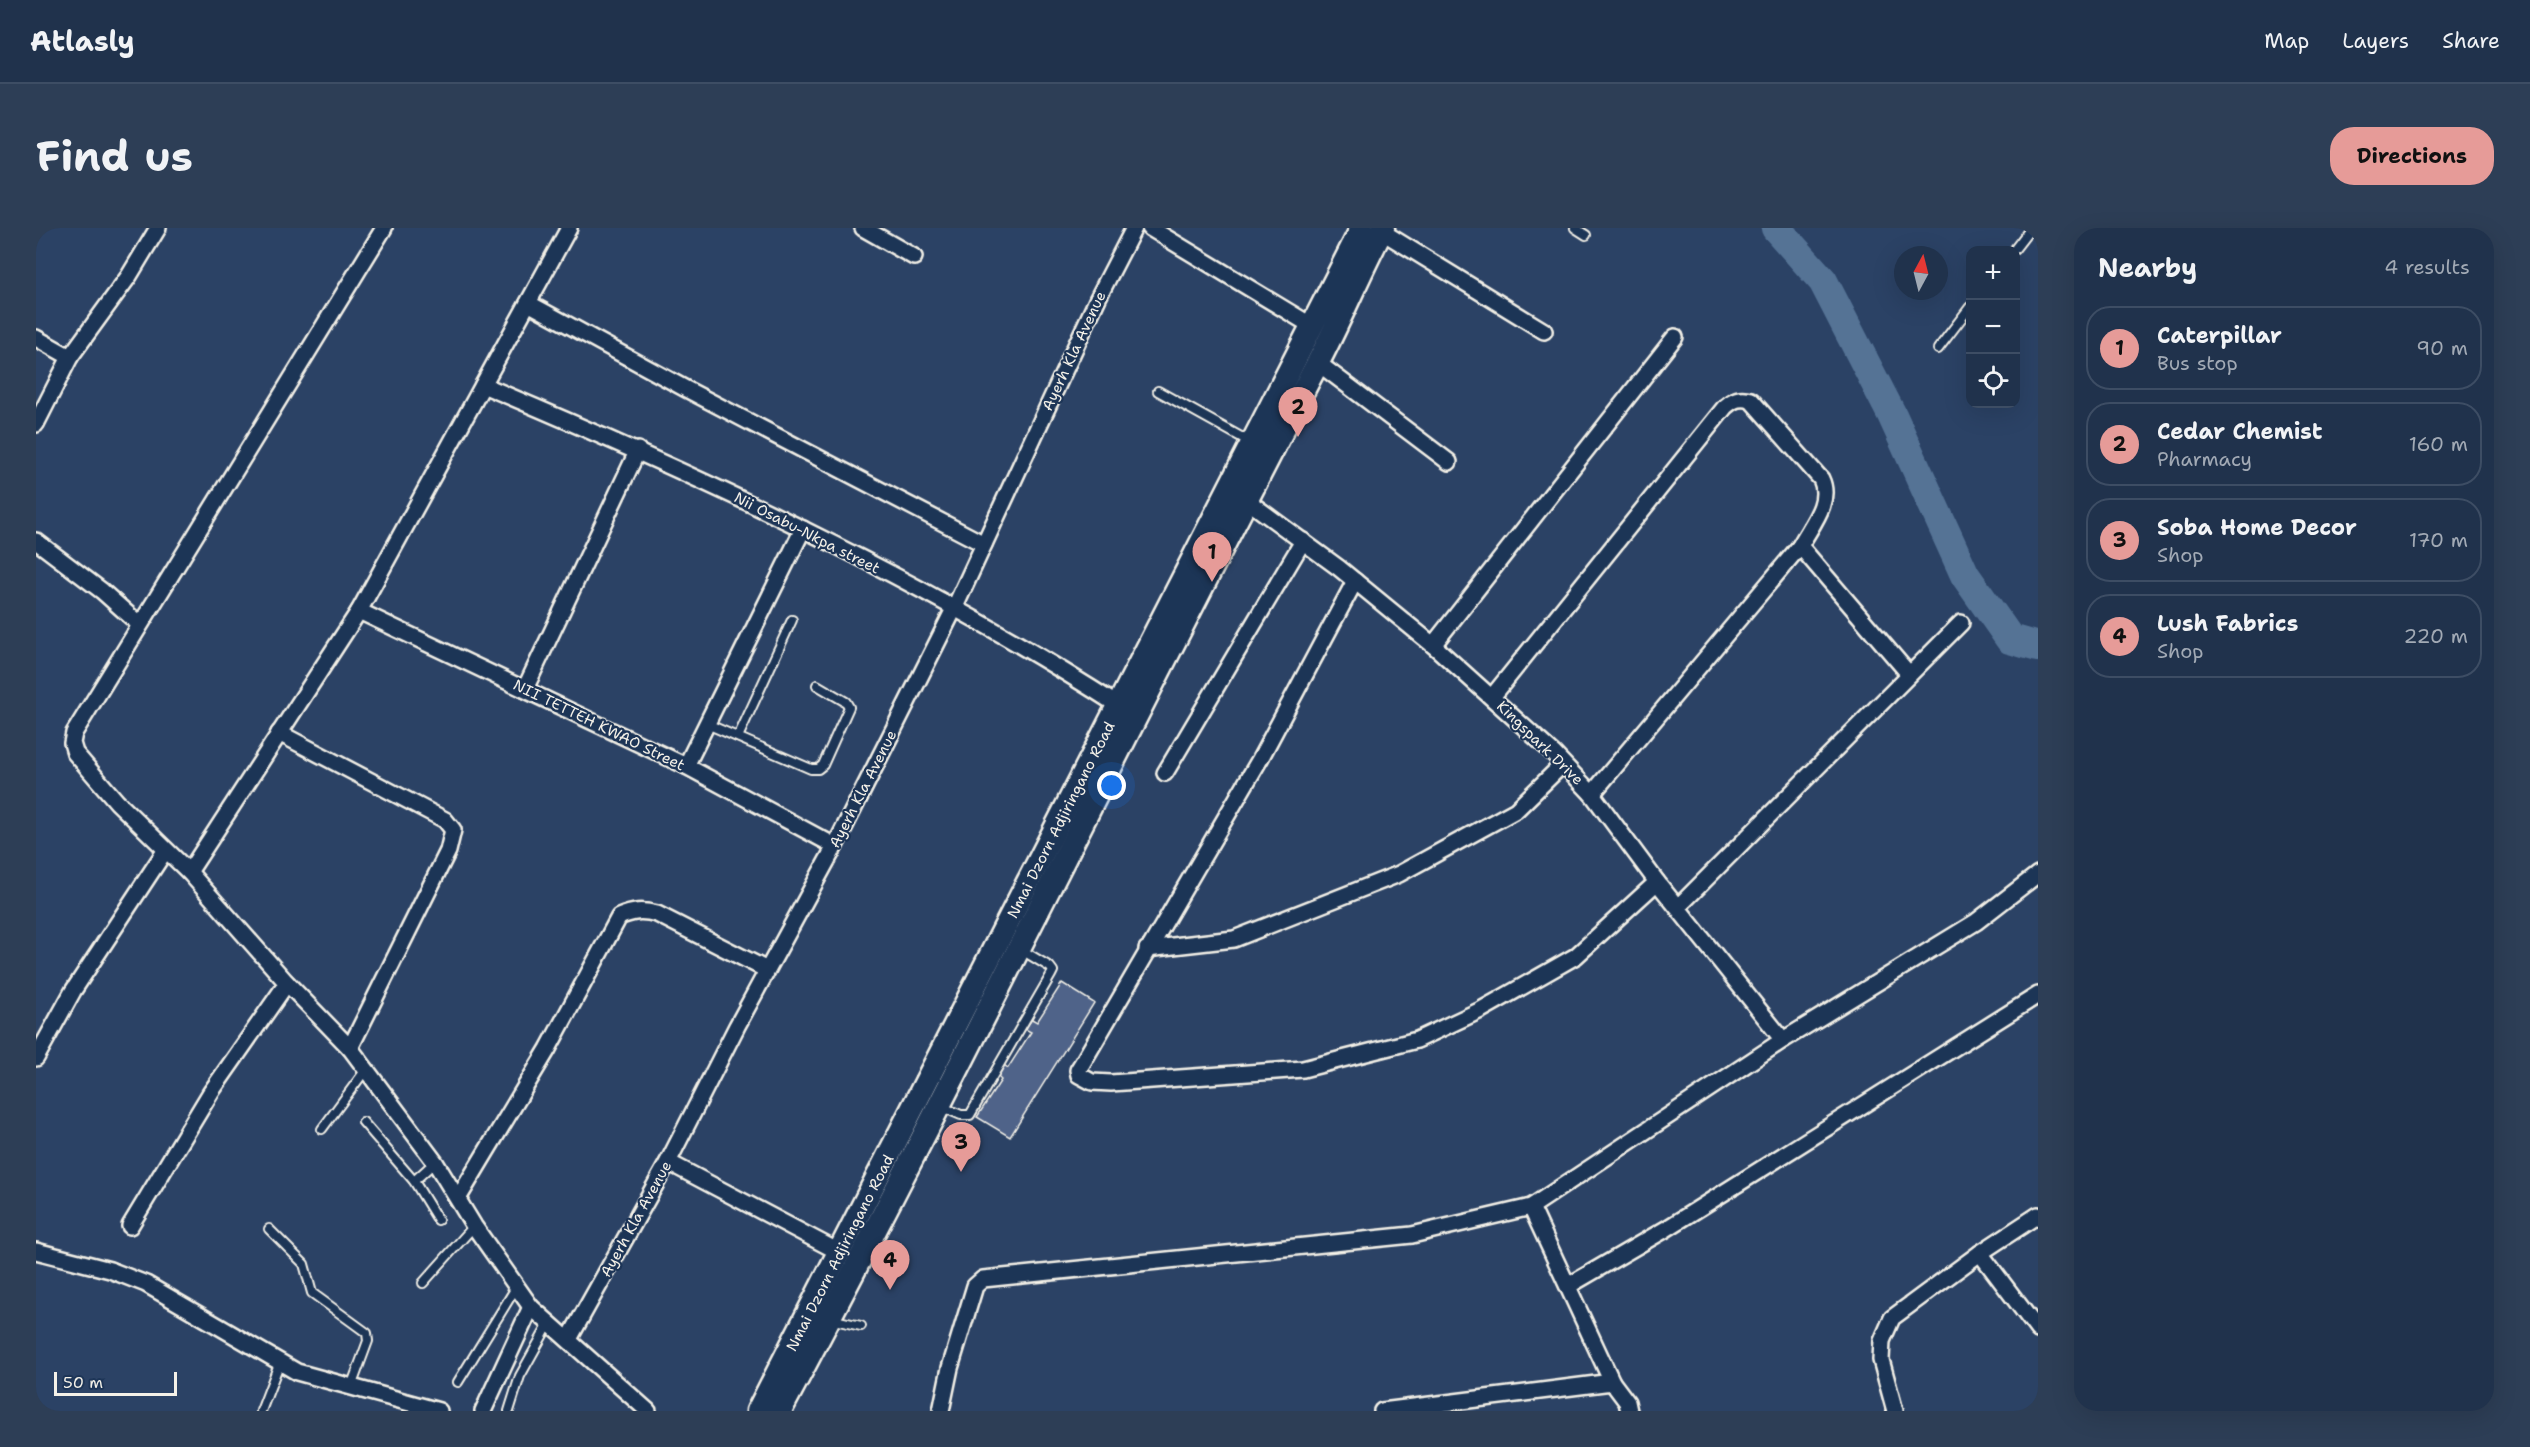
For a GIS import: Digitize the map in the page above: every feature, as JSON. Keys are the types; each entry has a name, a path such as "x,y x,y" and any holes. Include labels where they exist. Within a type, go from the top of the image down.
{"main road":[{"name":"Nmai Dzorn Adjiringano Road","path":"780,1411 829,1319 917,1126 1119,706 1312,326 1375,229"},
{"name":"Nmai Dzorn Adjiringano Road","path":"758,1411 839,1252 917,1126 939,1106 1245,499 1318,363 1375,229"}],"street":[{"path":"36,424 70,357 129,276 159,228"},
{"path":"384,228 139,624 74,733 72,743 75,753 117,802 189,872 287,983 367,1068 435,1162 459,1197 474,1226 531,1306 648,1411"},
{"path":"189,872 359,611 569,228"},
{"path":"862,228 914,257"},
{"name":"Ayerh Kla Avenue","path":"569,1339 668,1162 767,970 835,846 954,609 1098,298 1134,228"},
{"path":"1150,228 1312,326"},
{"path":"1375,229 1544,331"},
{"path":"528,303 686,389 984,544"},
{"path":"1433,645 1675,336"},
{"path":"36,338 70,357"},
{"path":"1318,363 1449,462"},
{"name":"Nii Osabu-Nkpa street","path":"483,385 638,450 803,529 1034,651 1119,706"},
{"path":"1492,697 1733,400 1743,398 1751,400 1824,486 1824,503 1800,546 1592,794"},
{"path":"525,689 638,450"},
{"name":"Kingspark Drive","path":"1245,499 1355,581 1433,645 1563,764 1592,794 1657,882 1679,906 1783,1040"},
{"path":"686,766 803,529"},
{"path":"36,541 102,591 139,624"},
{"path":"1164,773 1302,541"},
{"path":"1800,546 1909,674"},
{"path":"1355,581 1260,759 1078,1070 1079,1075 1085,1079 1111,1083 1303,1069 1417,1040 1481,1010 1576,956 1657,882"},
{"name":"NII TETTEH KWAO Street","path":"359,611 686,766 835,846"},
{"path":"1679,906 1961,624"},
{"path":"279,734 445,820 453,830 448,851 350,1048"},
{"path":"1148,950 1234,939 1399,874 1516,810 1563,764"},
{"path":"36,1058 73,991 165,851"},
{"path":"941,1411 950,1368 975,1286 983,1279 1412,1235 1531,1207 1783,1040 1976,922 2038,874"},
{"path":"459,1197 548,1048 619,918 632,911 644,910 657,914 767,970"},
{"path":"130,1226 211,1092 287,983"},
{"path":"1568,1286 1675,1224 2038,995"},
{"path":"668,1162 839,1252"},
{"path":"1531,1207 1612,1382 1627,1402 1629,1411"},
{"path":"1894,1411 1881,1360 1882,1341 1892,1318 1980,1253 2038,1215"},
{"path":"36,1251 110,1270 146,1284 247,1341 279,1364 297,1372 439,1411"},
{"path":"1980,1253 2038,1330"},
{"path":"483,1411 531,1306"},
{"path":"1382,1411 1612,1382"}],"lane":[{"path":"1575,228 1586,235"},
{"path":"2017,246 2031,228"},
{"path":"1938,349 1966,313"},
{"path":"1158,391 1252,443"},
{"path":"738,738 792,620"},
{"path":"706,724 811,769 819,769 823,765 849,707 846,702 817,685"},
{"path":"939,1106 961,1115 970,1115 1051,975 1050,967 1019,948"},
{"path":"322,1129 367,1068"},
{"path":"363,1122 414,1181 438,1220"},
{"path":"414,1181 435,1162"},
{"path":"423,1283 474,1226"},
{"path":"269,1229 304,1264 312,1293 367,1333 368,1341 351,1387"},
{"path":"458,1383 517,1286"},
{"path":"829,1319 861,1326"},
{"path":"509,1411 520,1376 550,1322"},
{"path":"261,1411 279,1364"}],"building":[{"path":"1062,983 1094,1003 1010,1137 977,1117 1001,1080 997,1076 1004,1065 1008,1068 1031,1032 1025,1029 1032,1019 1037,1022"}],"waterway":[{"path":"1776,228 1823,281 1892,415 1965,575 2010,639 2038,647"}],"place":[{"name":"Cedar Chemist","path":"1298,437"},
{"name":"Caterpillar","path":"1212,582"},
{"name":"Soba Home Decor","path":"961,1172"},
{"name":"Lush Fabrics","path":"890,1290"}]}
